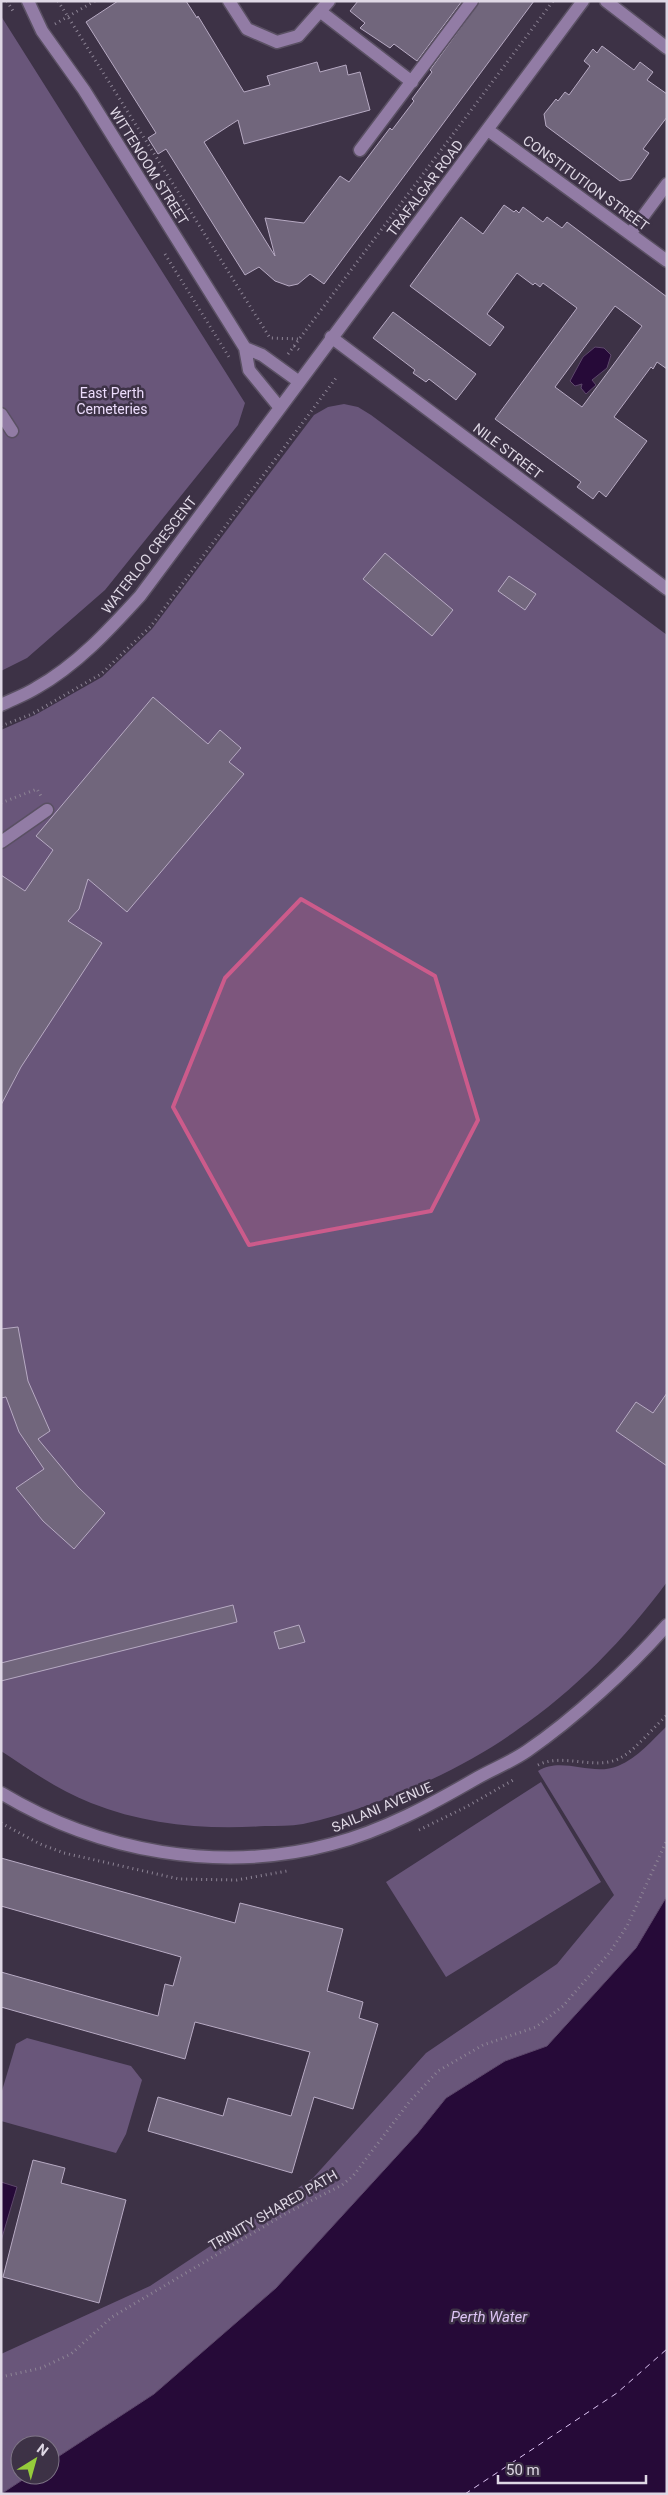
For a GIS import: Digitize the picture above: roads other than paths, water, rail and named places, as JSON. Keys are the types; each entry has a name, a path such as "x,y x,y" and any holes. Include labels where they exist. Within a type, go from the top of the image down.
{"street":[{"name":"WITTENOOM STREET","path":"28,1 42,31 84,90 245,348 249,370 280,408"},
{"path":"229,1 247,30 277,42 298,36 329,1"},
{"path":"360,150 472,1"},
{"name":"TRAFALGAR ROAD","path":"291,392 583,1"},
{"path":"606,1 667,48"},
{"path":"321,12 412,82"},
{"name":"CONSTITUTION STREET","path":"488,130 667,261"},
{"path":"630,234 667,184"},
{"name":"NILE STREET","path":"332,337 667,589"},
{"path":"245,348 262,355 298,381"},
{"name":"WATERLOO CRESCENT","path":"1,705 36,688 103,637 140,596 291,392"},
{"path":"1,414 12,431"},
{"path":"1,842 47,810"},
{"name":"SAILANI AVENUE","path":"1,1793 30,1811 80,1832 149,1850 216,1858 273,1855 333,1844 387,1824 429,1804 526,1752 615,1678 667,1625"}],"water":[{"path":"595,347 604,348 611,355 607,368 592,380 596,385 586,394 581,388 582,384 575,386 570,381 583,357"},
{"name":"Perth Water","path":"667,1896 667,2494 1,2494 15,2485 60,2485 60,2455 154,2394 276,2288 417,2134 446,2098 505,2061 547,2046 636,1948"},
{"path":"1,2182 17,2187 1,2241"}],"park label":[{"name":"East Perth Cemeteries","path":"112,402"}]}
